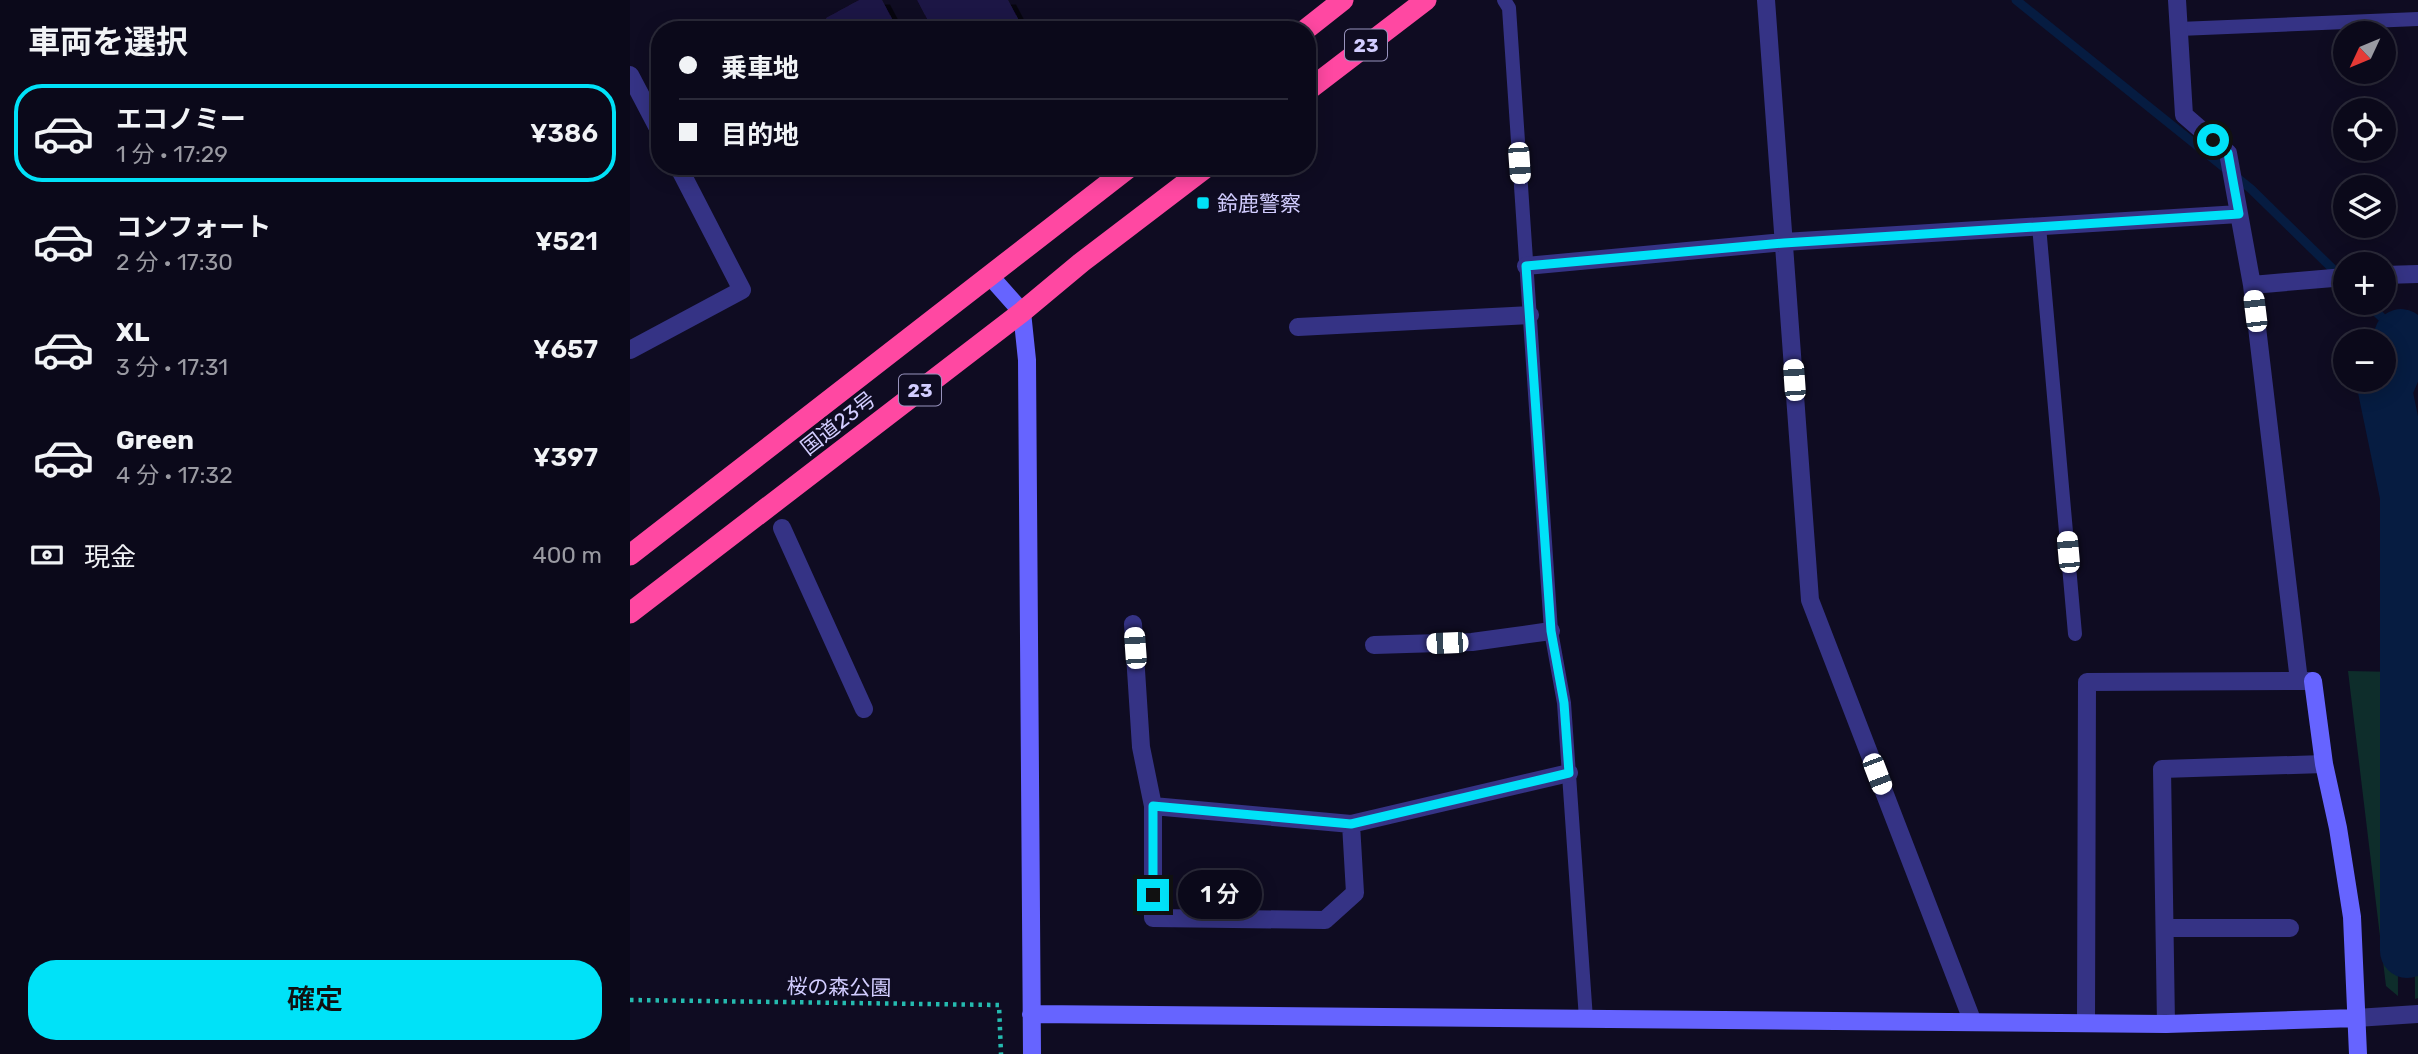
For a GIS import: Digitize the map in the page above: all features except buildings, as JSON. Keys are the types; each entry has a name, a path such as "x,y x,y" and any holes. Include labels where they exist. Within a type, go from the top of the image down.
{"highway":[{"name":"23","path":"1316,21 1343,0"},
{"name":"23","path":"1316,83 1426,0"},
{"name":"国道23号","path":"630,555 1119,175"},
{"name":"国道23号","path":"630,613 1196,175"}],"street":[{"path":"1766,0 1810,600 1972,1020"},
{"path":"2177,0 2184,115 2228,153 2252,285 2306,681 2338,828 2352,917 2358,1054"},
{"path":"630,75 651,115"},
{"path":"630,350 742,290 683,175"},
{"path":"1526,266 1784,243 2239,214"},
{"path":"2396,275 2418,274"},
{"path":"990,276 1022,312 1027,360 1032,1054"},
{"path":"2252,285 2333,278"},
{"path":"1298,327 1530,316"},
{"path":"782,528 864,709"},
{"path":"1133,624 1141,747 1153,806 1153,918 1325,920 1355,893 1351,824"},
{"path":"1374,645 1472,642 1551,631"},
{"path":"2086,1022 2087,682 2306,681"},
{"path":"2166,1024 2162,769 2324,764"},
{"path":"1153,806 1351,824 1569,773"},
{"path":"2166,928 2290,928"},
{"path":"1031,1014 1972,1020 2166,1024 2418,1014"}],"lane":[{"path":"1504,0 1509,8 1551,631 1564,703 1586,1019"},
{"path":"2179,29 2418,19"},
{"path":"2039,226 2075,634"}],"path":[{"name":"桜の森公園","path":"630,1000 999,1005 1001,1054"}],"green space":[{"path":"2348,671 2397,672 2398,996 2386,986"},
{"path":"2414,752 2418,752 2418,998 2415,999"}],"waterway":[{"path":"2016,0 2251,189 2333,269"},
{"path":"2379,315 2401,336 2418,336"},
{"path":"2401,336 2404,346 2385,390 2407,496 2407,951"}],"place":[{"name":"鈴鹿警察","path":"1203,203"}],"route":[{"path":"1153,895 1153,806 1351,824 1569,773 1564,703 1551,631 1526,266 1784,243 2239,214 2228,153 2213,140"}]}
